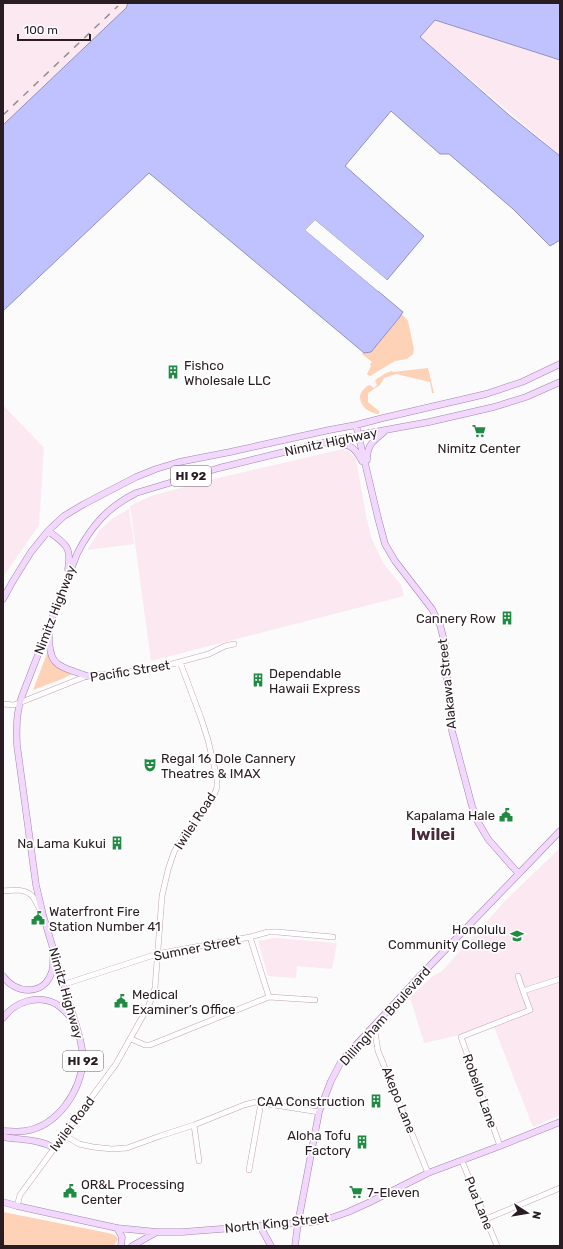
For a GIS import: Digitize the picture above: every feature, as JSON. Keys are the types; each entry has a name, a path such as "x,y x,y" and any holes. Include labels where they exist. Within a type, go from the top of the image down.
{"main road":[{"name":"Nimitz Highway","path":"3,599 27,557 48,531 64,516 74,509 136,477 179,462 356,425 486,394 522,382 560,364"},
{"name":"Nimitz Highway","path":"3,1131 24,1131 38,1127 56,1116 70,1099 80,1079 83,1057 81,1042 65,984 52,947 36,885 16,736 19,703 77,554 88,533 102,517 118,503 136,493 219,468 358,435 429,422 494,407 526,397 560,382"},
{"name":"Alakawa Street","path":"356,425 385,544 395,561 432,609 440,625 445,644 452,730 475,814 488,839 518,873"},
{"path":"367,470 367,453 369,447 374,440 385,431"},
{"path":"334,441 350,446 357,451 367,470"},
{"path":"48,531 59,539 68,549 70,560 67,580"},
{"path":"49,625 48,644 51,654 55,660 65,669 87,676"},
{"name":"Dillingham Boulevard","path":"295,1246 298,1223 320,1112 331,1081 342,1060 560,830"},
{"path":"3,976 11,984 21,990 36,989 44,985 52,972 52,947"},
{"path":"20,1003 21,990"},
{"path":"3,1018 20,1003 38,1000 51,1002 60,1007 75,1022"},
{"name":"North King Street","path":"3,1202 117,1228 156,1232 182,1232 298,1223 328,1219 368,1204 428,1173 560,1122"},
{"path":"3,1137 33,1140 46,1143 54,1148"},
{"path":"260,1226 271,1246"},
{"path":"117,1228 122,1237 121,1246"},
{"path":"132,1246 156,1232"}],"street":[{"name":"Pacific Street","path":"3,704 14,705 87,676 151,669 209,654 225,646 234,644"},
{"name":"Iwilei Road","path":"17,1206 20,1195 116,1064 132,1039 152,1000 155,988 162,896 165,878 170,862 184,836 213,798 216,791 217,783 206,733 180,662"},
{"path":"3,891 20,890 28,893 34,899 43,915"},
{"name":"Sumner Street","path":"65,984 157,954 274,932 333,937"},
{"path":"250,937 269,997"},
{"path":"146,958 156,967"},
{"path":"518,976 523,992 560,978"},
{"name":"Robello Lane","path":"500,1146 460,1036 530,1010 523,992"},
{"path":"132,1039 145,1045 150,1045 269,997 315,1000"},
{"name":"Akepo Lane","path":"374,1026 378,1051 428,1173"},
{"path":"64,1135 79,1144 121,1149 177,1131 244,1105 256,1102 320,1112"},
{"path":"249,1170 261,1103"},
{"path":"194,1125 199,1160"},
{"name":"Pua Lane","path":"462,1161 497,1246"},
{"path":"486,1219 559,1190"}],"shaded area":[{"path":"3,3 128,3 126,8 3,125"},
{"path":"435,20 560,60 560,155 420,37"},
{"path":"401,313 408,321 414,349 413,354 407,359 395,361 370,376 368,375 367,374 371,366 370,364 372,362 362,354 363,352 371,352 399,318"},
{"path":"428,368 434,393 432,393 430,382 396,374 384,378 380,385 368,393 368,402 380,412 378,414 369,411 360,401 362,391 370,385 374,388 377,385 375,380 386,373 392,371"},
{"path":"3,405 44,448 39,525 3,577"},
{"path":"343,449 349,452 356,459 371,537 383,563 401,585 404,596 151,661 130,506 151,496 218,478"},
{"path":"129,509 134,544 87,550 100,530 113,518"},
{"path":"48,651 50,656 74,673 33,690"},
{"name":"Honolulu Community College","path":"560,848 560,1115 533,1127 494,1027 424,1043 410,997 433,976 442,971 505,901"},
{"path":"275,938 337,943 332,969 297,966 296,978 268,976 258,941"},
{"path":"3,1212 108,1233 115,1235 118,1239 114,1246 3,1246"}],"water":[{"path":"128,3 560,3 560,60 435,20 420,37 509,115 560,156 560,240 550,246 513,209 449,154 440,154 391,111 345,166 424,236 387,280 315,220 305,230 403,312 371,352 364,353 149,173 3,311 3,125 126,8"}],"pier":[{"path":"315,220 387,280 386,281 315,222 308,230 379,289 378,291 305,230"}],"railway":[{"path":"3,115 118,6"}],"place":[{"name":"Fishco Wholesale LLC","path":"173,372"},
{"name":"Nimitz Center","path":"479,431"},
{"name":"Cannery Row","path":"507,618"},
{"name":"Dependable Hawaii Express","path":"258,680"},
{"name":"Regal 16 Dole Cannery Theatres & IMAX","path":"150,765"},
{"name":"Kapalama Hale","path":"506,815"},
{"name":"Na Lama Kukui","path":"117,843"},
{"name":"Waterfront Fire Station Number 41","path":"38,918"},
{"name":"Honolulu Community College","path":"517,936"},
{"name":"Medical Examiner’s Office","path":"121,1001"},
{"name":"CAA Construction","path":"376,1101"},
{"name":"Aloha Tofu Factory","path":"362,1142"},
{"name":"OR&L Processing Center","path":"70,1191"},
{"name":"7-Eleven","path":"356,1192"}],"district":[{"name":"Iwilei","path":"433,834"}]}
